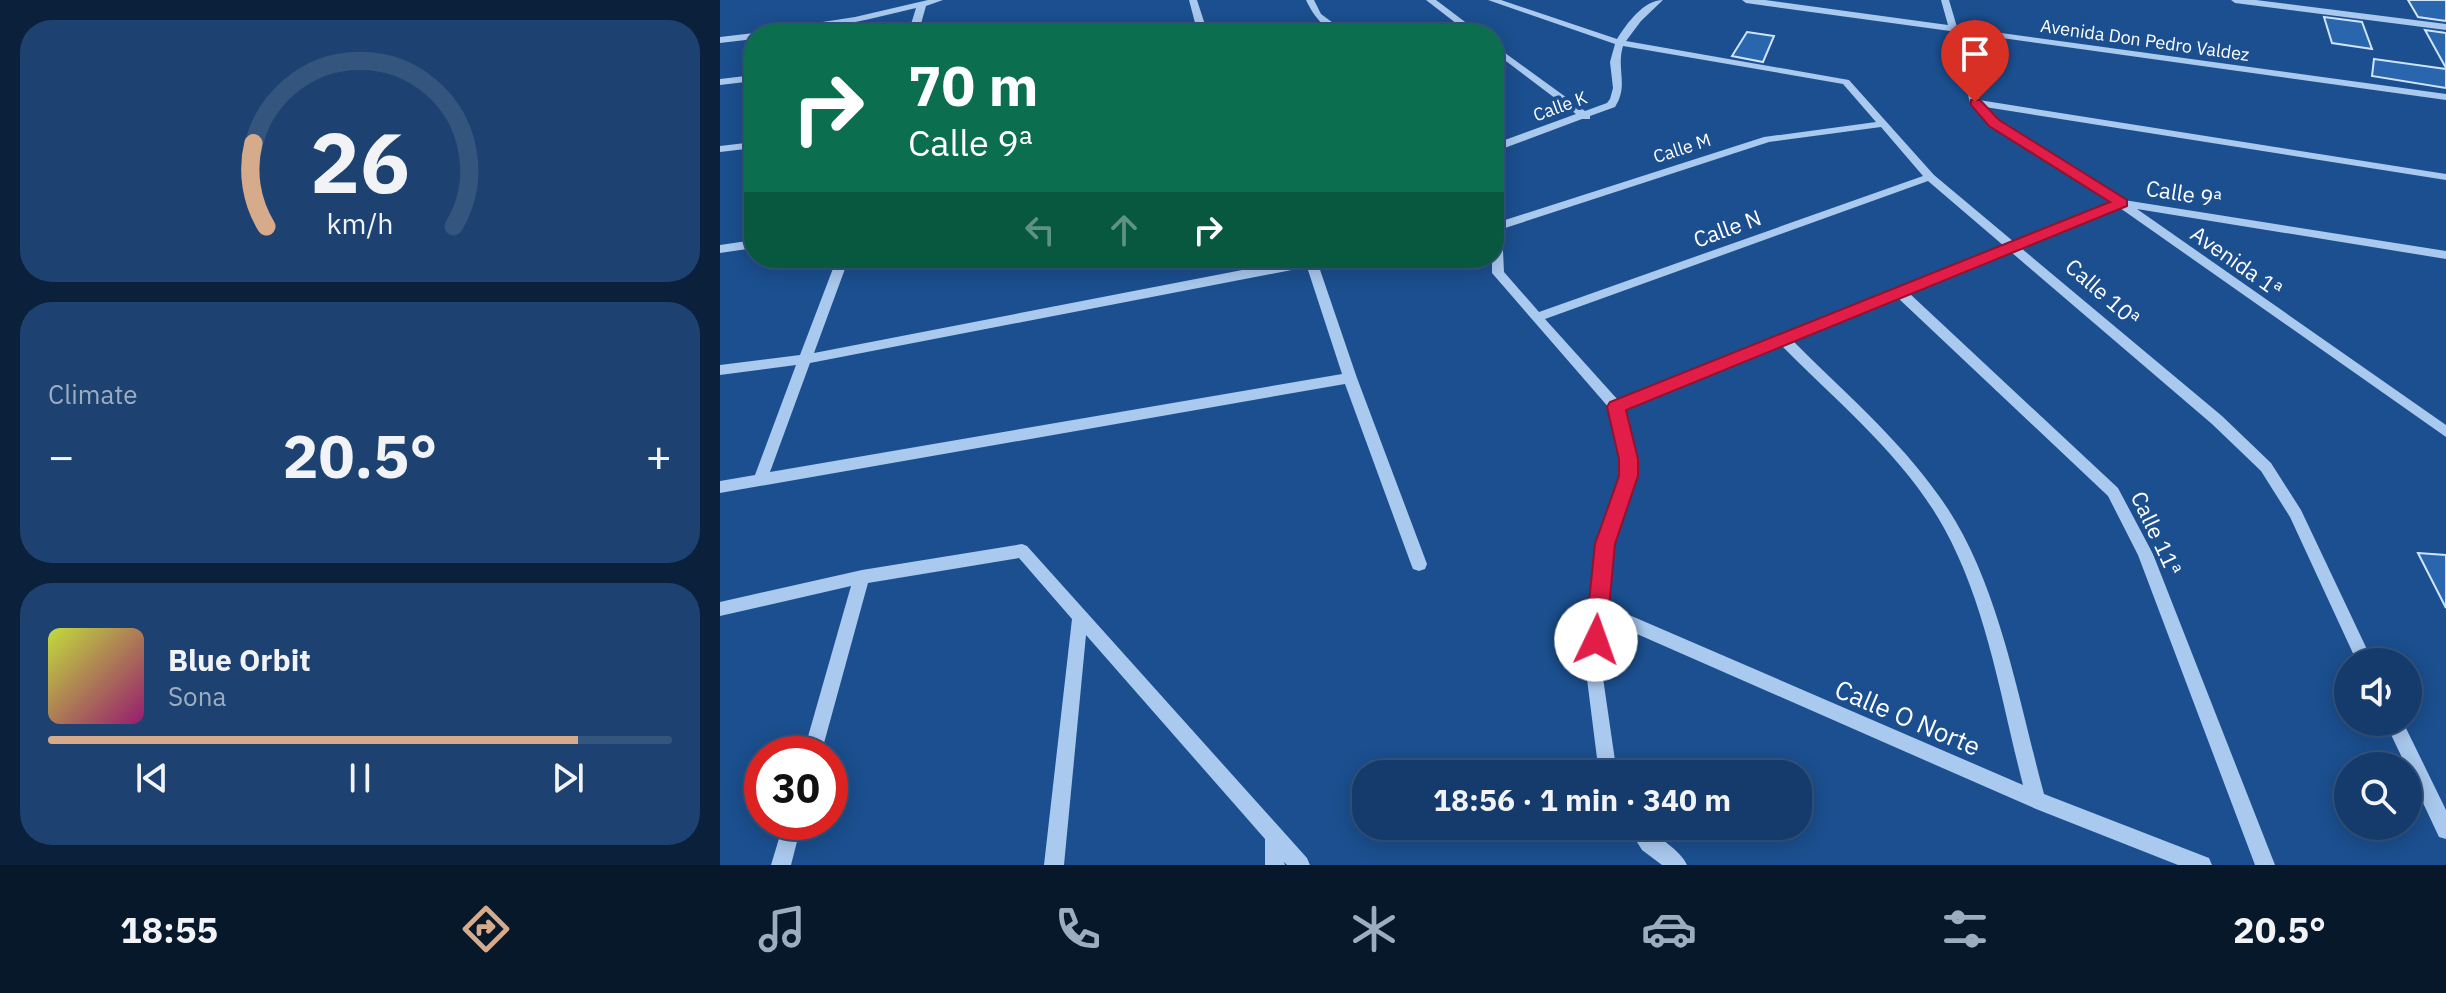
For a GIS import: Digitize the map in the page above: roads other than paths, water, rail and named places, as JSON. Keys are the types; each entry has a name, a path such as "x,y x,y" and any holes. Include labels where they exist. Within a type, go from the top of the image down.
{"street":[{"path":"829,24 939,0"},
{"path":"1193,0 1200,24"},
{"path":"1310,0 1317,15 1329,24"},
{"path":"1430,0 1462,24"},
{"name":"Calle 10ª","path":"1492,0 1620,43 1846,82 1930,177 2217,420 2266,467 2296,514 2358,648"},
{"path":"1620,43 1642,13 1659,0"},
{"name":"Avenida Don Pedro Valdez","path":"1746,0 2446,97"},
{"path":"1945,0 1975,102 2446,177"},
{"path":"2235,0 2446,27"},
{"path":"916,24 922,4"},
{"path":"720,40 744,37"},
{"name":"Calle K","path":"1504,145 1586,117 1611,105 1620,85 1615,63 1620,43"},
{"path":"1504,56 1586,117"},
{"path":"720,82 744,79"},
{"name":"Avenida 1ª","path":"1975,102 1994,123 2121,203 2446,432"},
{"name":"Calle M","path":"1504,225 1768,139 1883,124"},
{"path":"720,149 744,146"},
{"name":"Calle N","path":"1537,317 1930,177"},
{"name":"Calle 9ª","path":"1616,407 2121,203 2446,255"},
{"path":"720,249 744,245"},
{"path":"760,480 839,268"},
{"path":"720,370 807,359 1270,268"},
{"path":"1314,268 1350,378 1419,564"},
{"path":"1498,268 1498,273 1616,407 1629,459 1629,476 1605,544 1597,609 1594,671 1606,760"},
{"name":"Calle 11ª","path":"1900,292 2113,492 2145,554 2265,865"},
{"path":"1783,339 1920,483 1950,524 1991,633 2036,800"},
{"path":"720,487 1350,378"},
{"path":"720,609 862,577 1022,551 1300,865"},
{"path":"817,736 862,577"},
{"name":"Calle O Norte","path":"1597,609 2036,800 2202,865"},
{"path":"1054,865 1080,617"},
{"path":"2401,736 2446,830"},
{"path":"1274,836 1275,865"},
{"path":"781,865 788,840"},
{"path":"1647,840 1677,865"}]}
